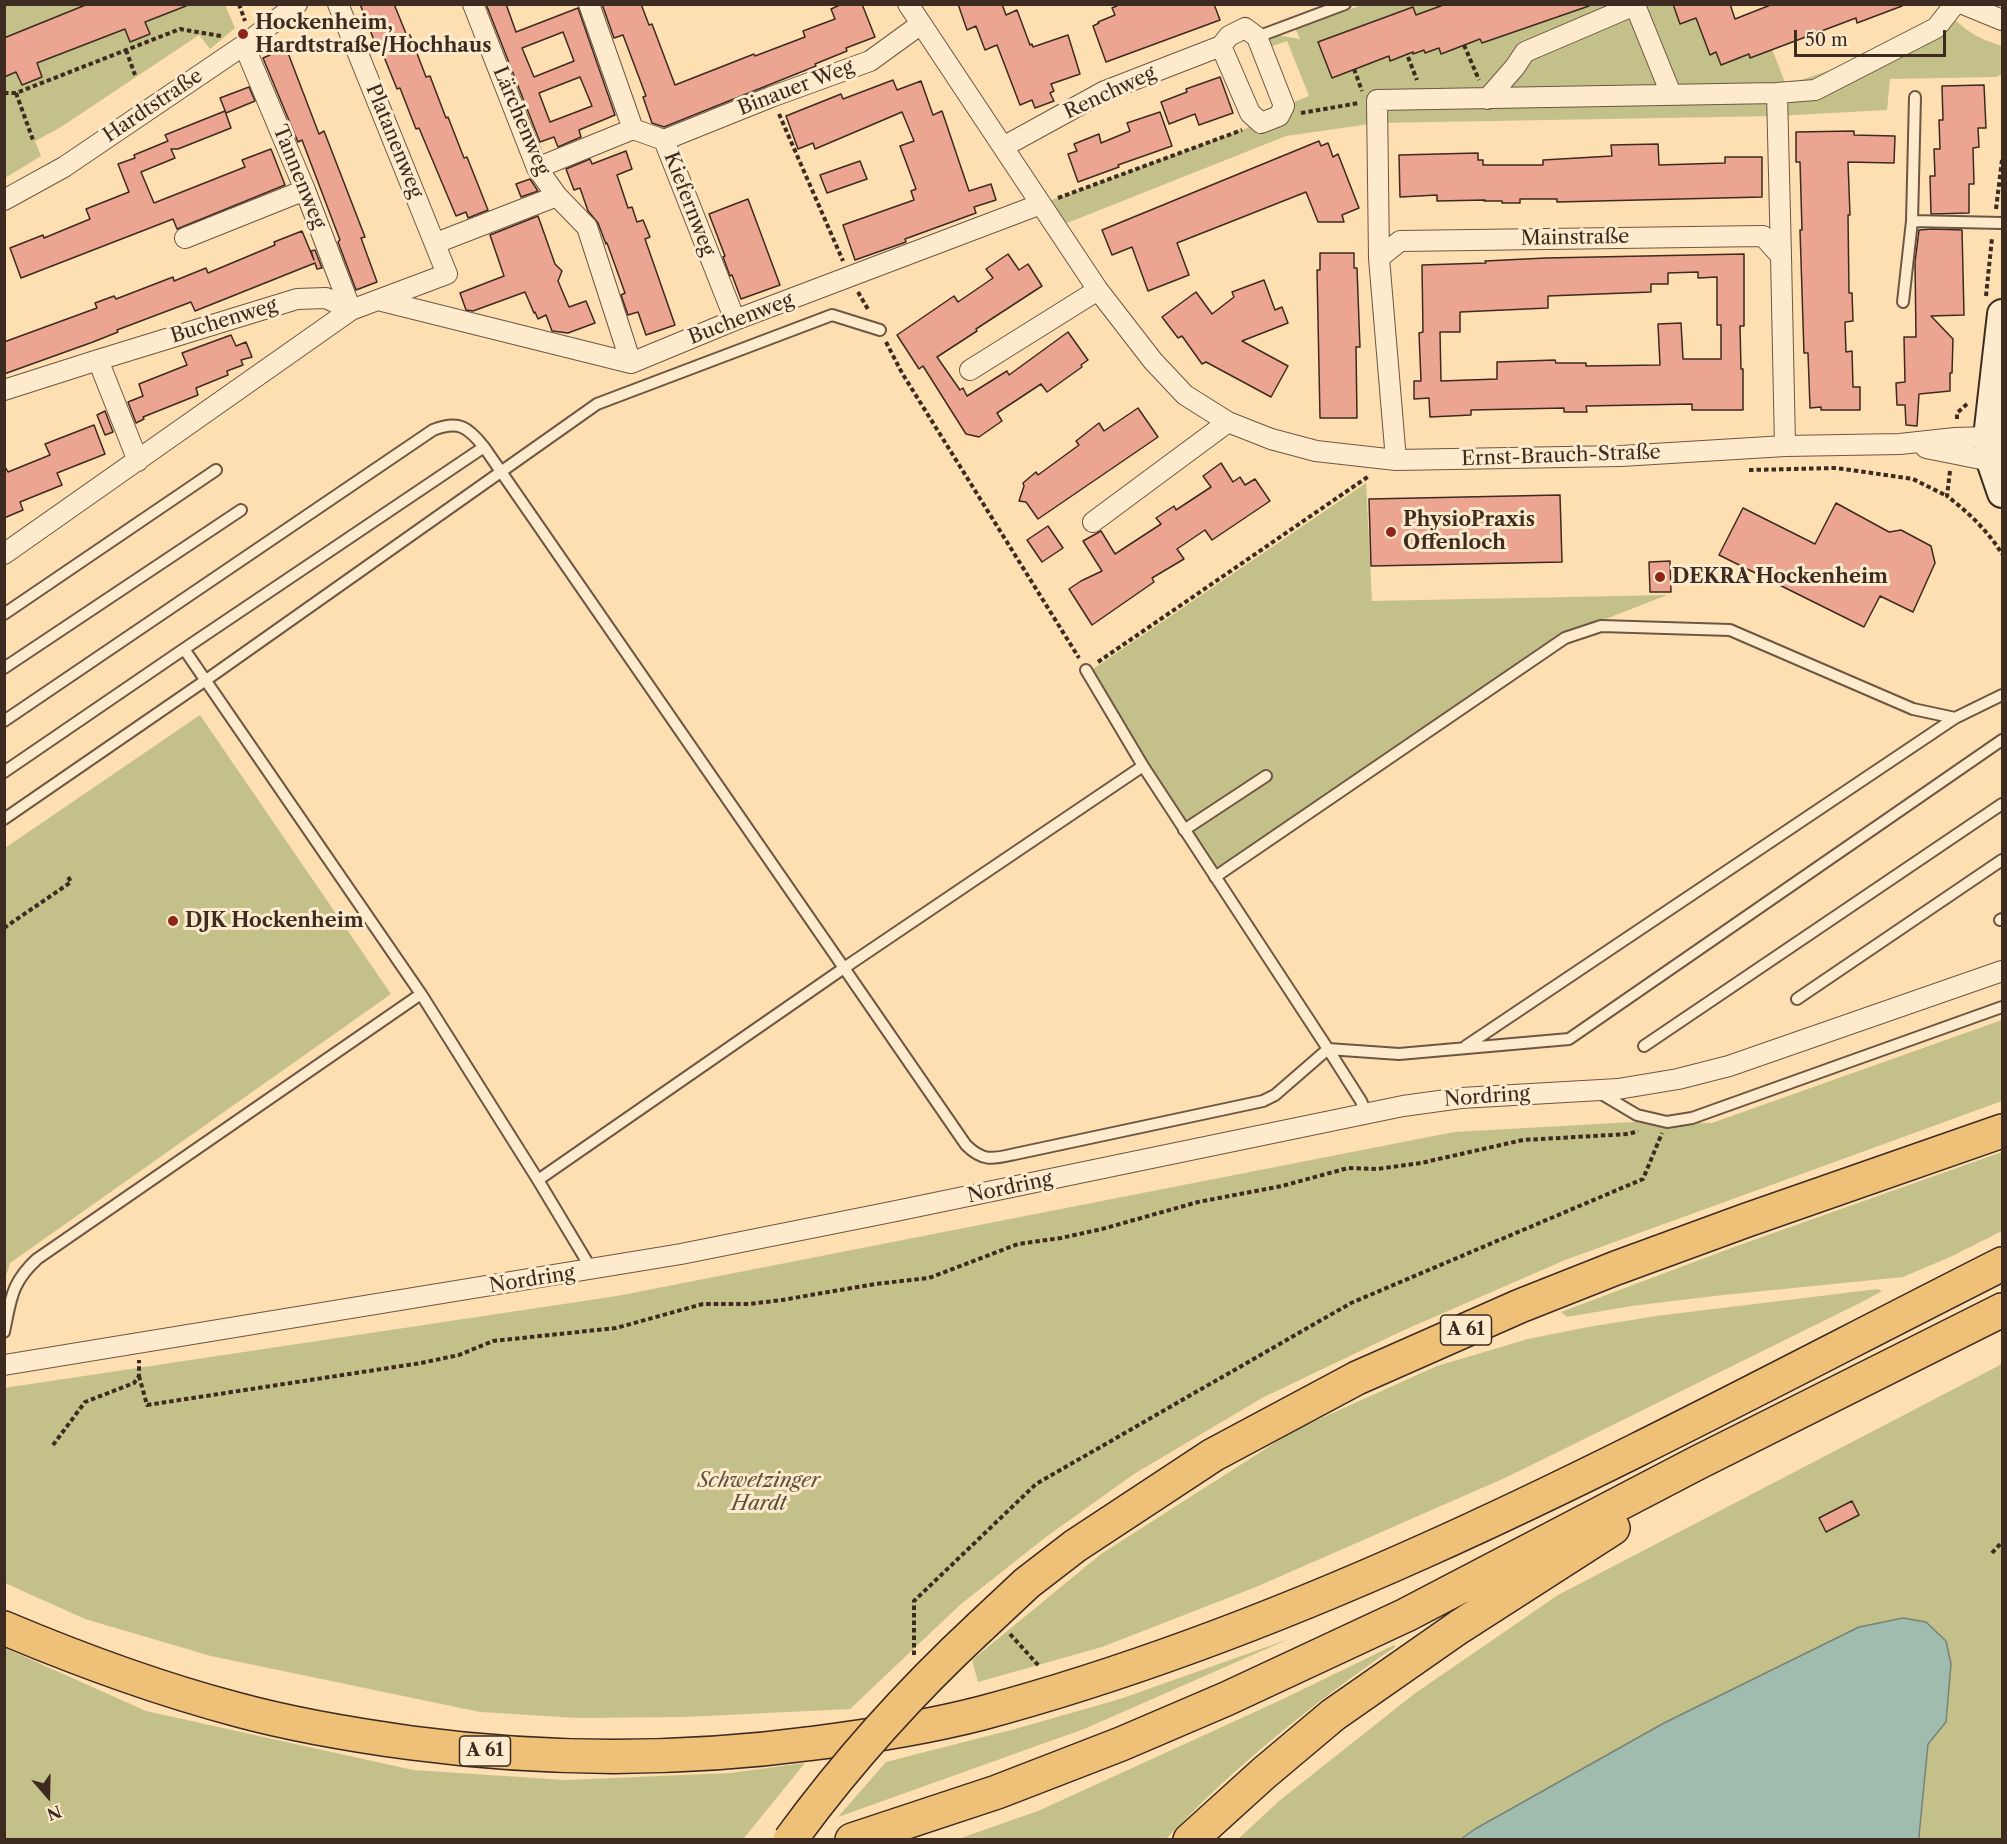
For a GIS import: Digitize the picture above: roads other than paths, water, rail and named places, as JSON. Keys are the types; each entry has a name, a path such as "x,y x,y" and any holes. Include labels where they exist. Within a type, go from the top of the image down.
{"highway":[{"name":"A 61","path":"790,1839 825,1791 877,1731 940,1664 993,1628 1026,1583 1075,1546 1213,1455 1357,1378 1520,1306 1747,1220 2002,1131"},
{"name":"A 61","path":"4,1628 133,1678 236,1710 365,1737 458,1749 630,1758 708,1755 784,1747 906,1729 979,1714 1161,1658 1271,1618 1376,1574 1538,1498 2002,1264"},
{"path":"852,1839 997,1792 1121,1744 1226,1699 1406,1615 1697,1463 2002,1310"},
{"path":"1190,1839 1333,1715 1459,1627 1608,1532 1697,1463"}],"main road":[{"path":"2002,314 1989,449 2002,493"}],"street":[{"name":"Hardtstraße","path":"4,200 64,167 247,43 297,4"},
{"name":"Platanenweg","path":"338,4 436,243"},
{"name":"Lärchenweg","path":"473,4 537,168 557,195 587,227 631,363"},
{"path":"537,168 633,129 589,4"},
{"name":"Ernst-Brauch-Straße","path":"908,4 1098,290 1153,362 1185,395 1228,422 1271,439 1316,451 1396,460 1621,456 1785,446 1900,444 1955,438 1989,449"},
{"path":"1396,460 1379,258 1371,101 1777,93 1815,90 1936,28 1955,4"},
{"path":"1963,4 2002,20"},
{"path":"1487,99 1525,52 1635,5 1671,94"},
{"name":"Binauer Weg","path":"664,140 771,97 870,61 921,24"},
{"name":"Renchweg","path":"1004,147 1105,91 1221,46 1228,36 1245,28 1257,38"},
{"path":"1221,46 1250,113 1261,123 1279,116 1284,106 1257,38"},
{"name":"Tannenweg","path":"247,43 351,310"},
{"path":"1777,93 1785,446"},
{"name":"Kiefernweg","path":"633,129 664,140 735,320"},
{"path":"185,238 305,190"},
{"path":"4,554 351,310 447,274 436,243 557,195"},
{"name":"Buchenweg","path":"631,363 735,320 1041,204"},
{"name":"Mainstraße","path":"1379,258 1400,241 1763,236 1781,256"},
{"path":"970,370 1098,290"},
{"name":"Buchenweg","path":"4,390 297,299 326,298 351,310"},
{"path":"378,300 631,363"},
{"path":"98,360 138,461"},
{"path":"1093,522 1228,422"},
{"name":"Nordring","path":"4,1365 592,1270 833,1224 1366,1113 1461,1098 1596,1090 1678,1079 1729,1066 2002,971"}],"lane":[{"path":"1257,38 1345,4"},
{"path":"1903,302 1912,221 1915,97"},
{"path":"1912,221 2002,223"},
{"path":"4,819 206,680 597,404 832,315 880,330"},
{"path":"4,721 433,430 446,425 461,426 472,432 484,447 966,1145 983,1158 997,1158 1263,1101 1275,1095 1328,1049 1399,1054 1569,1038 2002,740"},
{"path":"4,772 484,447"},
{"path":"4,614 216,470"},
{"path":"4,668 241,510"},
{"path":"1215,877 1565,638 1601,626 1730,630 1912,709 1954,718"},
{"path":"184,649 421,994 538,1179 592,1270"},
{"path":"1086,670 1143,766 1328,1049 1361,1101 1366,1113"},
{"path":"1463,1048 1954,718 2002,695"},
{"path":"538,1179 843,968 1143,766"},
{"path":"1184,830 1266,776"},
{"path":"1644,1046 2002,804"},
{"path":"1797,999 2002,860"},
{"path":"4,1332 12,1292 17,1281 37,1259 421,994"},
{"path":"1596,1090 1637,1115 1667,1122 1701,1115 2002,1007"}],"place":[{"name":"Hockenheim, Hardtstraße/Hochhaus","path":"243,34"},
{"name":"PhysioPraxis Offenloch","path":"1391,532"},
{"name":"DEKRA Hockenheim","path":"1660,577"},
{"name":"DJK Hockenheim","path":"173,921"}],"park label":[{"name":"Schwetzinger Hardt","path":"759,1492"}]}
